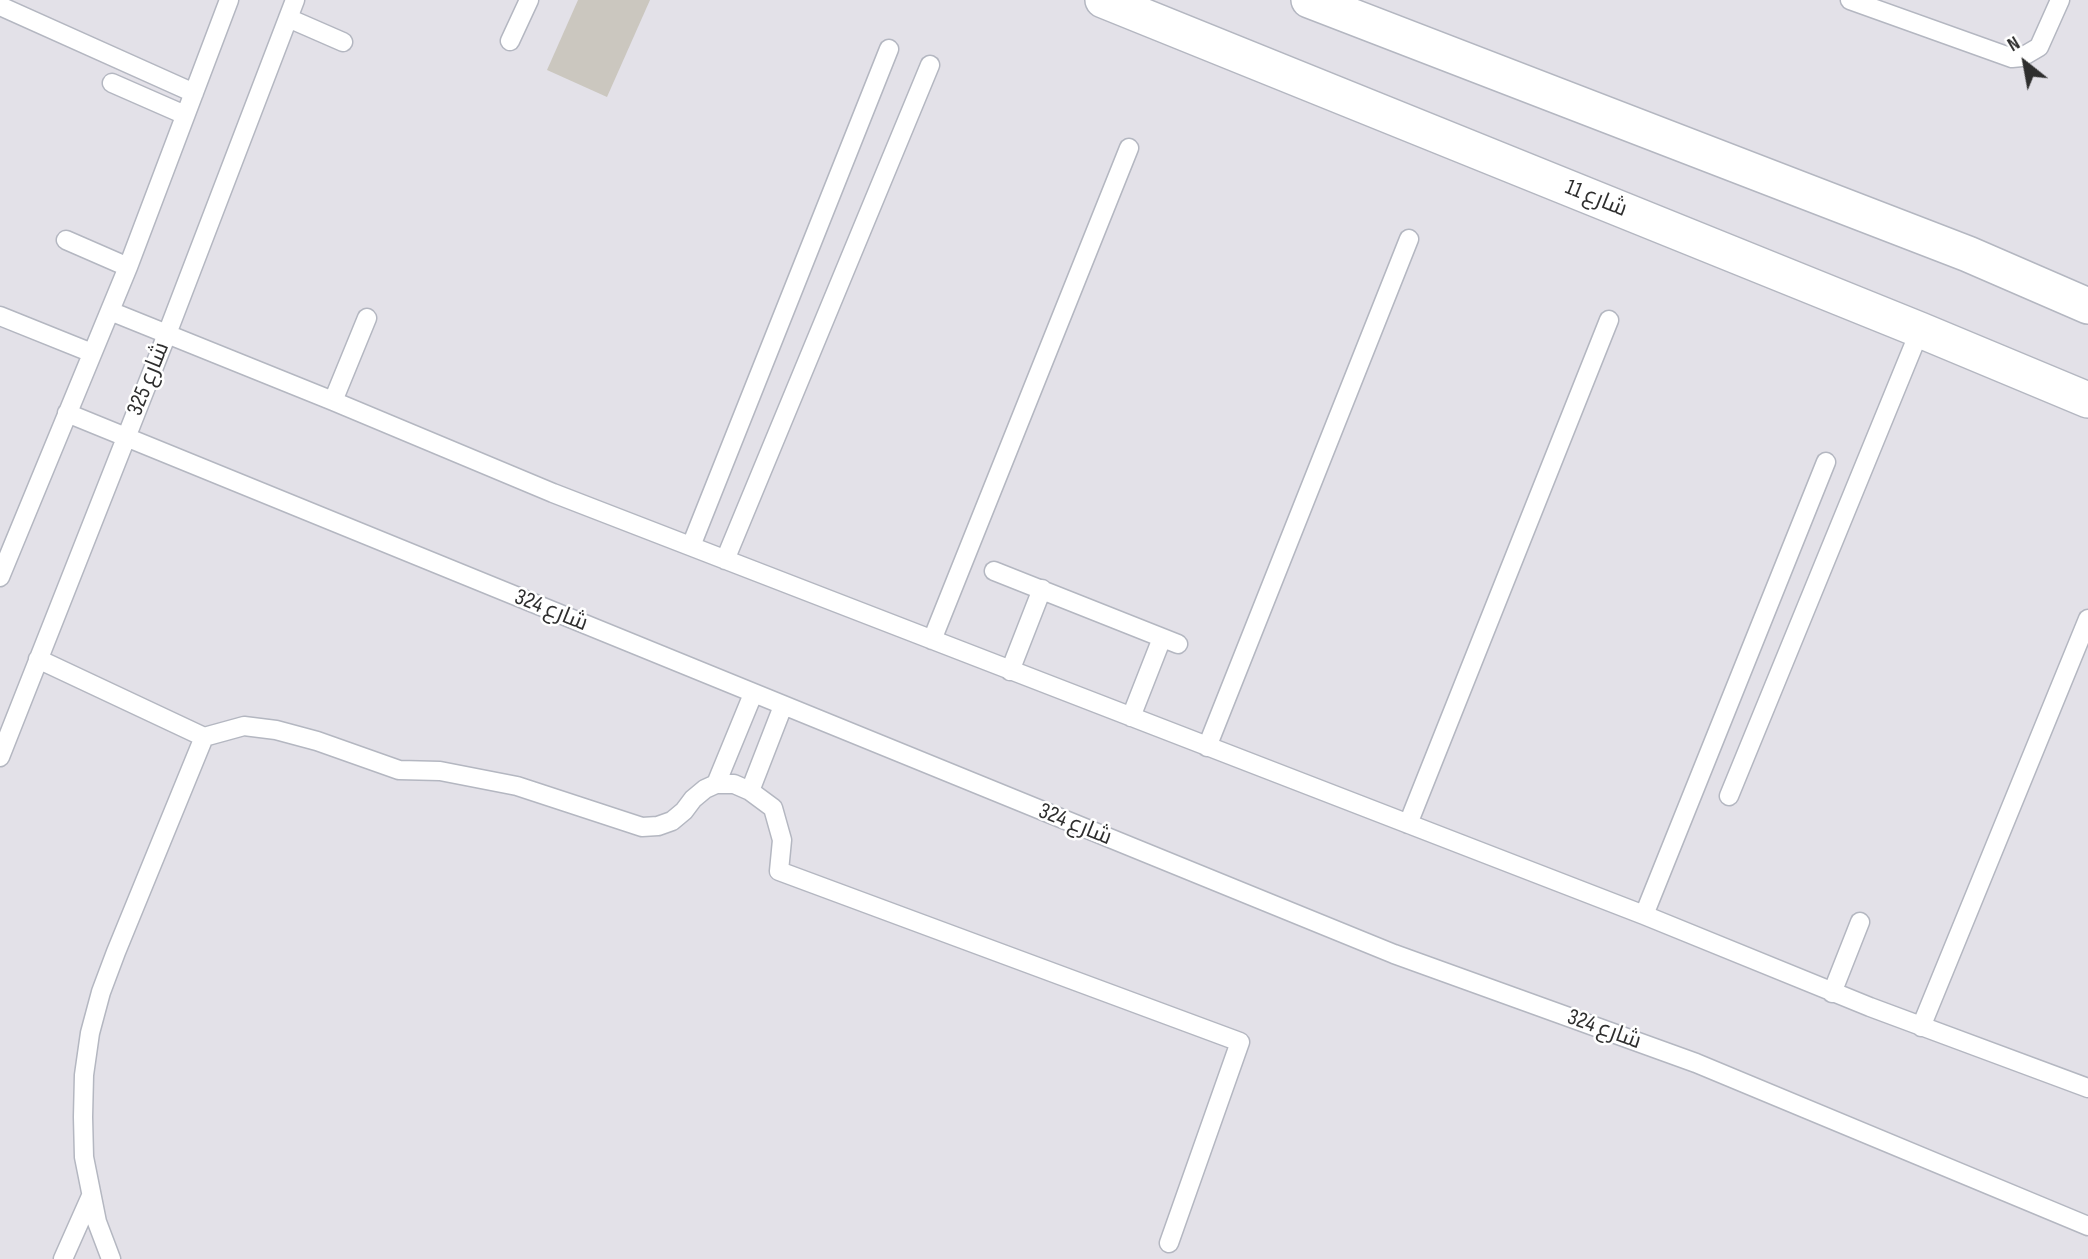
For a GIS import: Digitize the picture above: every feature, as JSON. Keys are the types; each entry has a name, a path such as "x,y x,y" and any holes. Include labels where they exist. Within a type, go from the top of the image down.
{"street":[{"name":"شارع 11","path":"1102,0 2088,400"},
{"path":"1308,0 1968,254 2088,306"}],"lane":[{"path":"1,574 128,267 229,0"},
{"name":"شارع 325","path":"0,757 295,0"},
{"path":"510,41 529,0"},
{"path":"1850,0 2012,58 2022,57 2039,47 2060,0"},
{"path":"0,6 194,93"},
{"path":"288,18 343,42"},
{"path":"691,547 889,48"},
{"path":"725,560 930,65"},
{"path":"112,83 185,115"},
{"path":"932,640 1129,148"},
{"path":"1207,747 1409,239"},
{"path":"66,240 128,267"},
{"path":"110,311 553,493 1644,915 1832,993 2088,1088"},
{"path":"0,316 92,353"},
{"path":"333,401 367,318"},
{"path":"1408,824 1609,320"},
{"path":"1729,796 1920,330"},
{"name":"شارع 324","path":"67,413 1394,954 1696,1063 2088,1226"},
{"path":"1644,915 1826,462"},
{"path":"995,570 1170,641 1131,717"},
{"path":"1010,671 1042,589"},
{"path":"1921,1027 2088,619"},
{"path":"38,659 204,737 244,726 276,730 317,741 399,770 440,771 516,786 642,827 658,826 672,821 705,789 716,784 734,784 750,791 774,808 782,840 779,871 1240,1042 1169,1243"},
{"path":"716,784 753,694"},
{"path":"750,791 783,706"},
{"path":"111,1259 97,1222 84,1157 84,1074 90,1033 112,962 204,737"},
{"path":"1832,993 1860,922"},
{"path":"63,1259 91,1196"}],"shaded area":[{"path":"0,0 2088,0 2088,1259 0,1259"}],"building":[{"path":"578,0 650,0 607,97 547,70"}]}
